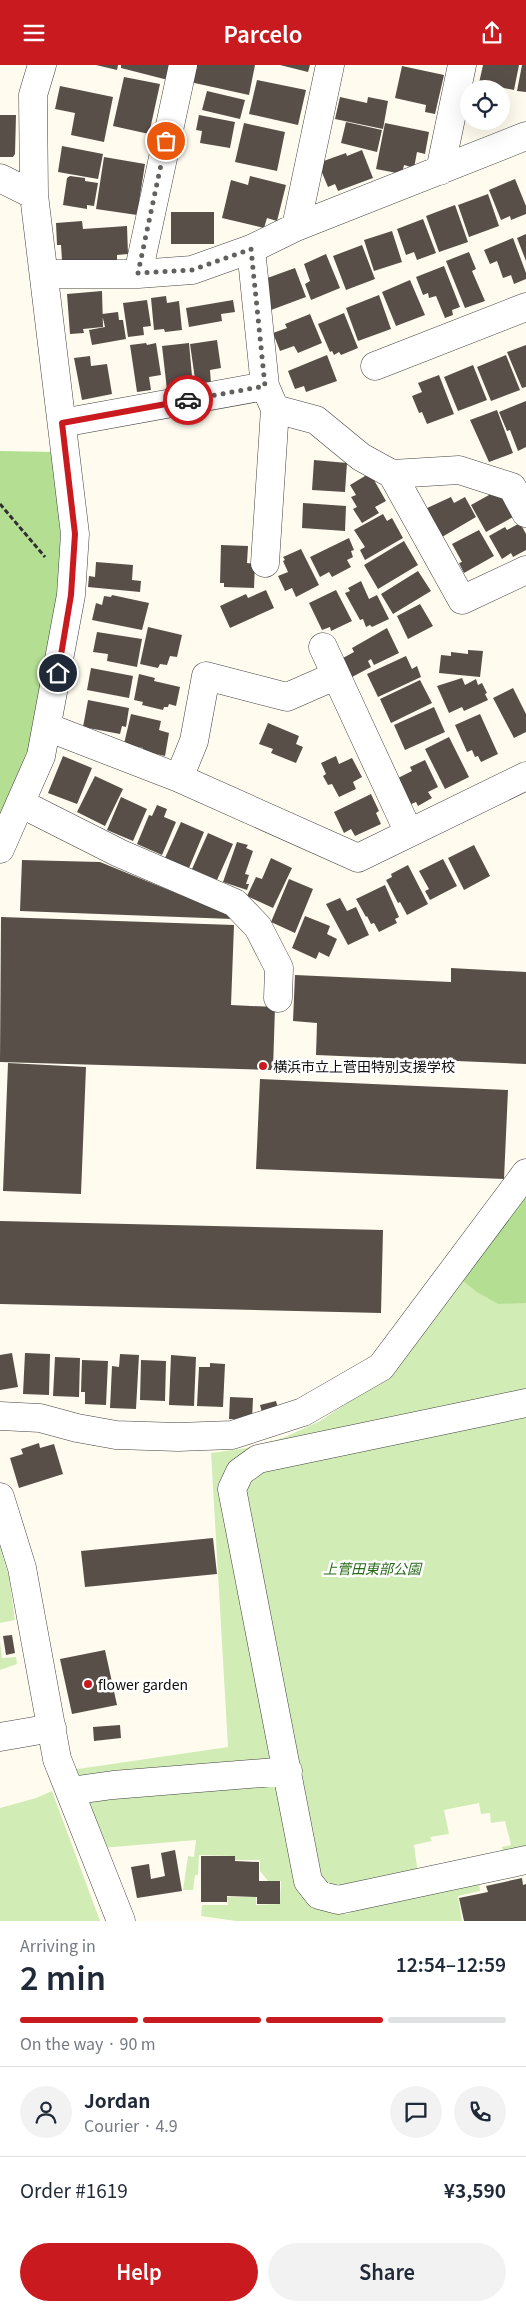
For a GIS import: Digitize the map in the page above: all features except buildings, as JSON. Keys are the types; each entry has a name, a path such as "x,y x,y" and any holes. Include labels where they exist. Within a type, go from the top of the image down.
{"street":[{"path":"0,849 41,756 64,634 72,578 75,534 34,195 33,95 42,65"},
{"path":"138,273 183,65"},
{"path":"296,227 330,65"},
{"path":"440,171 462,65"},
{"path":"44,274 138,273 192,270 251,249 296,227 526,136"},
{"path":"0,178 34,195"},
{"path":"251,249 270,398 265,563"},
{"path":"375,367 526,307"},
{"path":"62,423 270,398 316,420 361,457 392,474 459,470 512,487 526,513"},
{"path":"392,474 462,601 526,570"},
{"path":"323,647 409,833"},
{"path":"178,778 194,741 206,676 287,697 335,676"},
{"path":"46,727 178,778 358,858 526,776"},
{"path":"20,803 120,853 235,903 258,927 279,968 278,998"},
{"path":"0,1416 40,1418 77,1428 116,1435 178,1437 232,1435 303,1412 381,1367 413,1327 435,1291 526,1173"},
{"path":"526,1403 258,1459 240,1472 232,1489 308,1881 319,1895 338,1900 526,1860"},
{"path":"0,1497 22,1568 57,1759 121,1921"},
{"path":"0,1737 52,1728"},
{"path":"70,1791 112,1785 288,1771"}],"path":[{"path":"0,504 45,557 72,578"}],"green space":[{"path":"0,451 56,452 63,582 31,751 0,822"},
{"path":"526,1185 526,1303 498,1304 477,1292 458,1277"},
{"name":"上菅田東部公園","path":"526,1230 526,1849 503,1855 502,1847 511,1845 505,1821 491,1823 490,1813 481,1814 479,1803 444,1810 449,1834 430,1837 432,1841 414,1845 418,1874 315,1907 334,1914 350,1914 350,1909 479,1883 480,1891 458,1896 462,1921 236,1921 201,1916 202,1905 228,1905 227,1897 256,1897 256,1905 280,1904 281,1881 268,1881 260,1871 260,1860 235,1860 235,1856 199,1855 198,1875 195,1875 193,1890 183,1890 188,1856 194,1857 196,1840 102,1848 71,1770 228,1747 211,1453 247,1448 283,1438 320,1421 379,1382 458,1277"},
{"path":"0,1547 9,1577 15,1620 0,1623"},
{"path":"0,1642 2,1658 16,1657 17,1664 0,1670"},
{"path":"52,1791 100,1921 0,1921 0,1808 36,1798"}],"way so far":[{"path":"166,141 138,273 192,270 251,249 265,386 188,400"}],"place":[{"name":"横浜市立上菅田特別支援学校","path":"263,1066"},
{"name":"flower garden","path":"88,1684"}],"route":[{"path":"58,673 71,595 75,534 62,423 188,400"}]}
